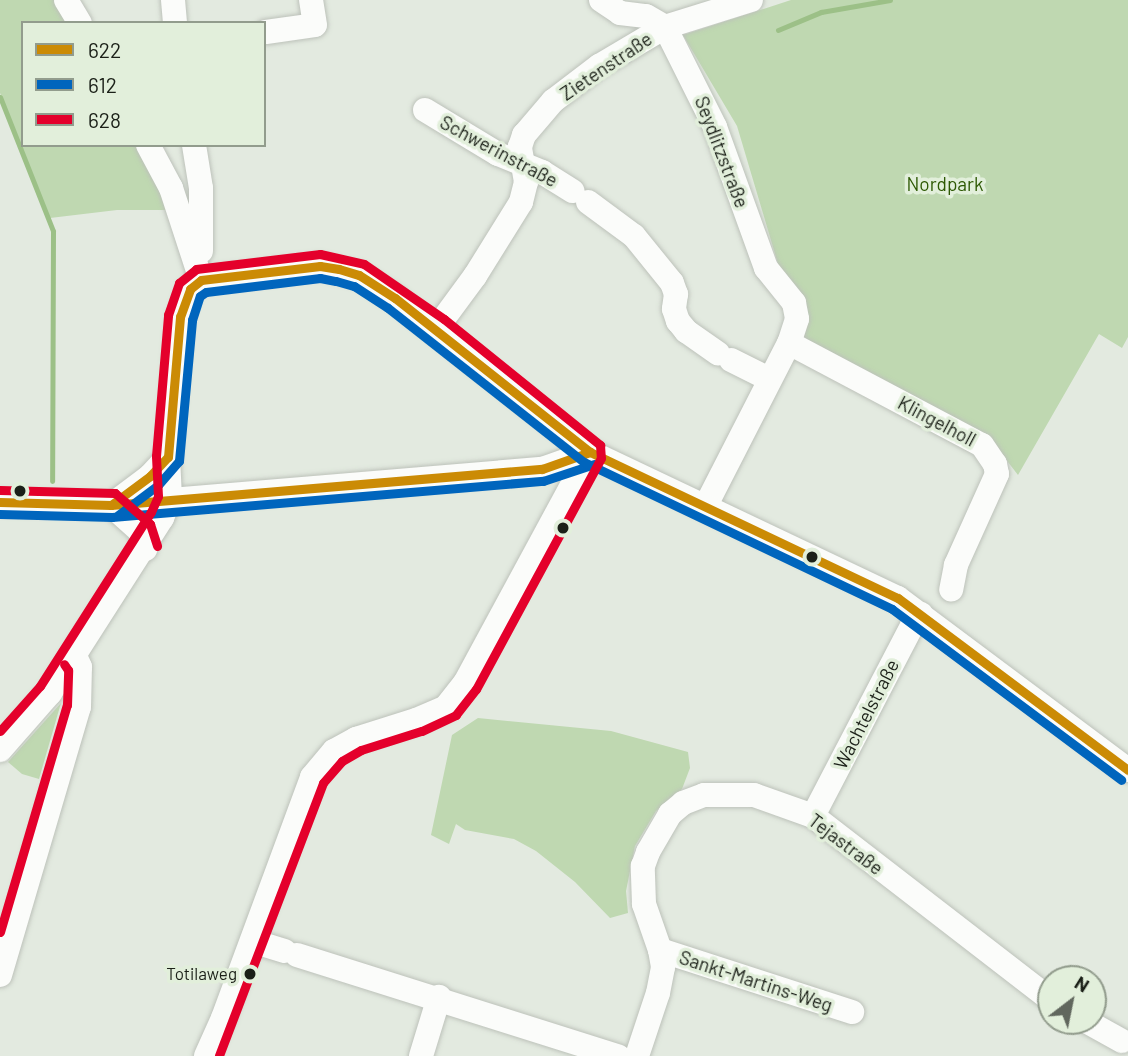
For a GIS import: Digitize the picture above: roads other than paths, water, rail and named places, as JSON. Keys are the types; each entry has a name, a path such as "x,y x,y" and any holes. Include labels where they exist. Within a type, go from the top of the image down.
{"street":[{"path":"66,0 79,21"},
{"path":"173,0 175,21"},
{"path":"266,32 315,25 311,0"},
{"path":"601,0 620,13 646,16 665,27"},
{"name":"Zietenstraße","path":"436,329 475,276 521,202 526,182 520,147 524,135 553,101 599,66 665,27 751,0"},
{"name":"Seydlitzstraße","path":"665,27 715,127 766,268 794,303 797,319 789,343 705,507"},
{"name":"Schwerinstraße","path":"425,110 498,154 542,172 634,236 672,283 676,294 674,309 678,321 686,331 725,356 769,379"},
{"path":"149,147 171,188 201,280"},
{"path":"194,147 201,188 201,280"},
{"path":"0,750 50,693 159,526 170,498 168,457 180,317 190,289 201,280 320,266 359,275 436,329 590,452 796,548 938,602 1128,770"},
{"name":"Klingelholl","path":"789,343 982,445 995,464 997,474 938,602"},
{"path":"0,502 111,505 542,469 590,452"},
{"path":"206,1056 252,942 312,777 334,751 356,739 416,720 446,707 465,683 590,452"},
{"path":"111,505 141,484 168,457"},
{"path":"111,505 140,531 145,549"},
{"name":"Wachtelstraße","path":"813,817 912,626 938,602"},
{"path":"0,975 79,707 80,667 75,656"},
{"name":"Tejastraße","path":"637,1056 658,993 663,967 644,904 642,884 648,852 670,814 683,803 704,795 754,795 813,817 1037,989"},
{"path":"252,942 439,998 618,1056"},
{"name":"Sankt-Martins-Weg","path":"660,950 852,1012"},
{"path":"421,1056 439,998"},
{"path":"1107,1034 1122,1044"}],"waterway":[{"path":"778,30 821,12 890,0"},
{"path":"0,97 53,231 52,481"}],"place":[{"name":"Totilaweg","path":"250,974"}],"park label":[{"name":"Nordpark","path":"945,184"}]}
